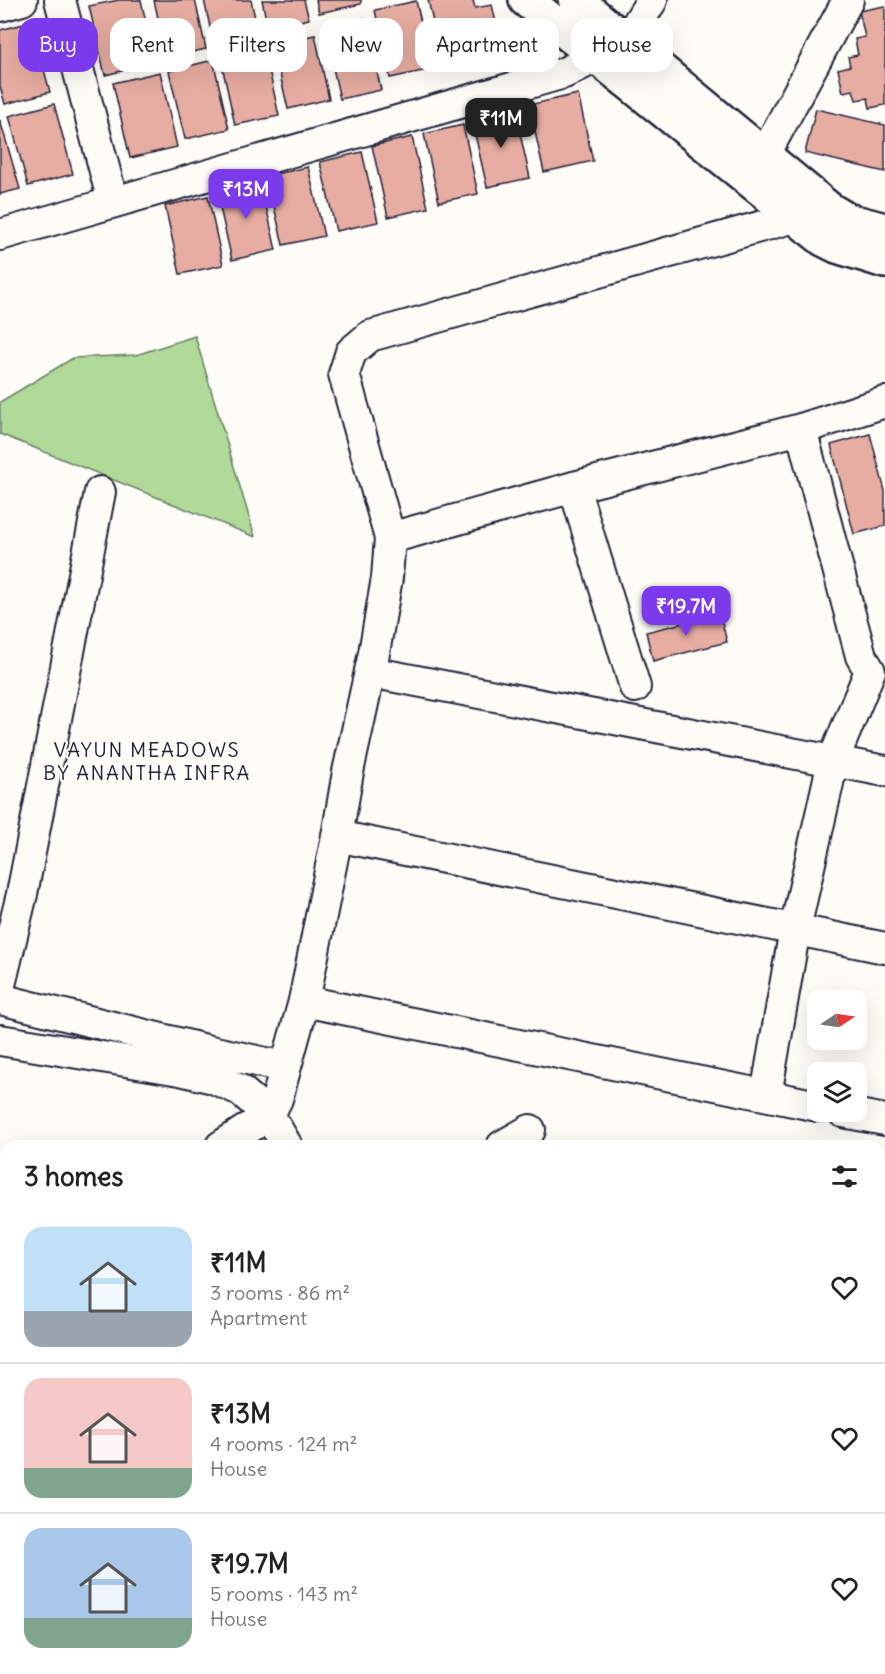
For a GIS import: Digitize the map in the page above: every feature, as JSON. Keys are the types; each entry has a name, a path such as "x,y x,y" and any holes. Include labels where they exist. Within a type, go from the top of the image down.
{"street":[{"path":"0,6 22,0"},
{"path":"60,0 113,202"},
{"path":"526,0 571,37"},
{"path":"576,0 597,18"},
{"path":"641,18 652,0"},
{"path":"765,156 848,0"},
{"path":"0,235 571,70"},
{"path":"614,72 823,238 837,246 885,261"},
{"path":"663,72 830,210 847,220 885,230"},
{"path":"238,1140 269,1115 277,1099 304,1001 387,578 390,538 344,374 351,352 370,336 795,217"},
{"path":"390,538 574,487 801,429 885,402"},
{"path":"766,1095 795,929 833,761 877,673 861,656 801,429"},
{"path":"574,487 634,687"},
{"path":"0,985 11,892 100,492"},
{"path":"370,672 885,771"},
{"path":"337,836 885,948"},
{"path":"0,999 284,1067"},
{"path":"304,1001 807,1104"},
{"path":"0,1040 180,1070 213,1078 240,1090 269,1115 284,1140"},
{"path":"867,1117 885,1120"},
{"path":"513,1140 530,1131"}],"green space":[{"path":"195,336 255,537 0,434 0,402 73,358 136,355"}],"building":[{"path":"119,0 141,0 145,18 110,18 110,72 118,72 105,75 98,45 98,18 92,18 89,6"},
{"path":"154,0 195,0 206,49 195,52 195,18 158,18"},
{"path":"204,0 251,0 255,18 208,18"},
{"path":"262,0 304,0 309,19 307,18 266,18"},
{"path":"316,0 361,0 361,4 319,13"},
{"path":"428,0 473,0 475,8 492,5 495,18 432,18"},
{"path":"416,1 420,18 415,18 415,72 418,72 390,78 389,72 403,72 403,18 377,18 375,10"},
{"path":"885,6 885,105 870,108 868,98 856,100 853,90 843,92 838,69 850,66 848,57 858,55 855,39 865,37 859,11"},
{"path":"18,25 18,72 45,72 50,92 5,104 0,86 0,30"},
{"path":"315,35 319,53 319,72 323,72 329,99 288,109 279,72 307,72 307,37"},
{"path":"207,62 207,72 216,72 229,129 185,139 169,72 195,72 195,64"},
{"path":"160,72 177,147 130,158 113,83"},
{"path":"223,72 270,72 279,116 235,125"},
{"path":"334,72 377,72 381,90 340,99"},
{"path":"578,94 593,161 544,172 529,105"},
{"path":"54,104 73,174 28,186 9,116"},
{"path":"816,109 885,125 885,172 805,153"},
{"path":"515,111 530,178 487,187 472,121"},
{"path":"0,120 20,189 0,194"},
{"path":"463,125 478,194 439,202 424,134"},
{"path":"412,137 428,208 388,217 372,146"},
{"path":"362,152 378,222 336,231 320,162"},
{"path":"308,167 324,236 283,245 267,176"},
{"path":"260,180 276,250 232,260 216,190"},
{"path":"208,196 223,265 180,274 165,206"},
{"path":"870,434 885,491 885,526 854,534 831,445"},
{"path":"720,614 727,642 653,661 646,632"}],"district":[{"name":"VAYUN MEADOWS BY ANANTHA INFRA","path":"147,762"}]}
